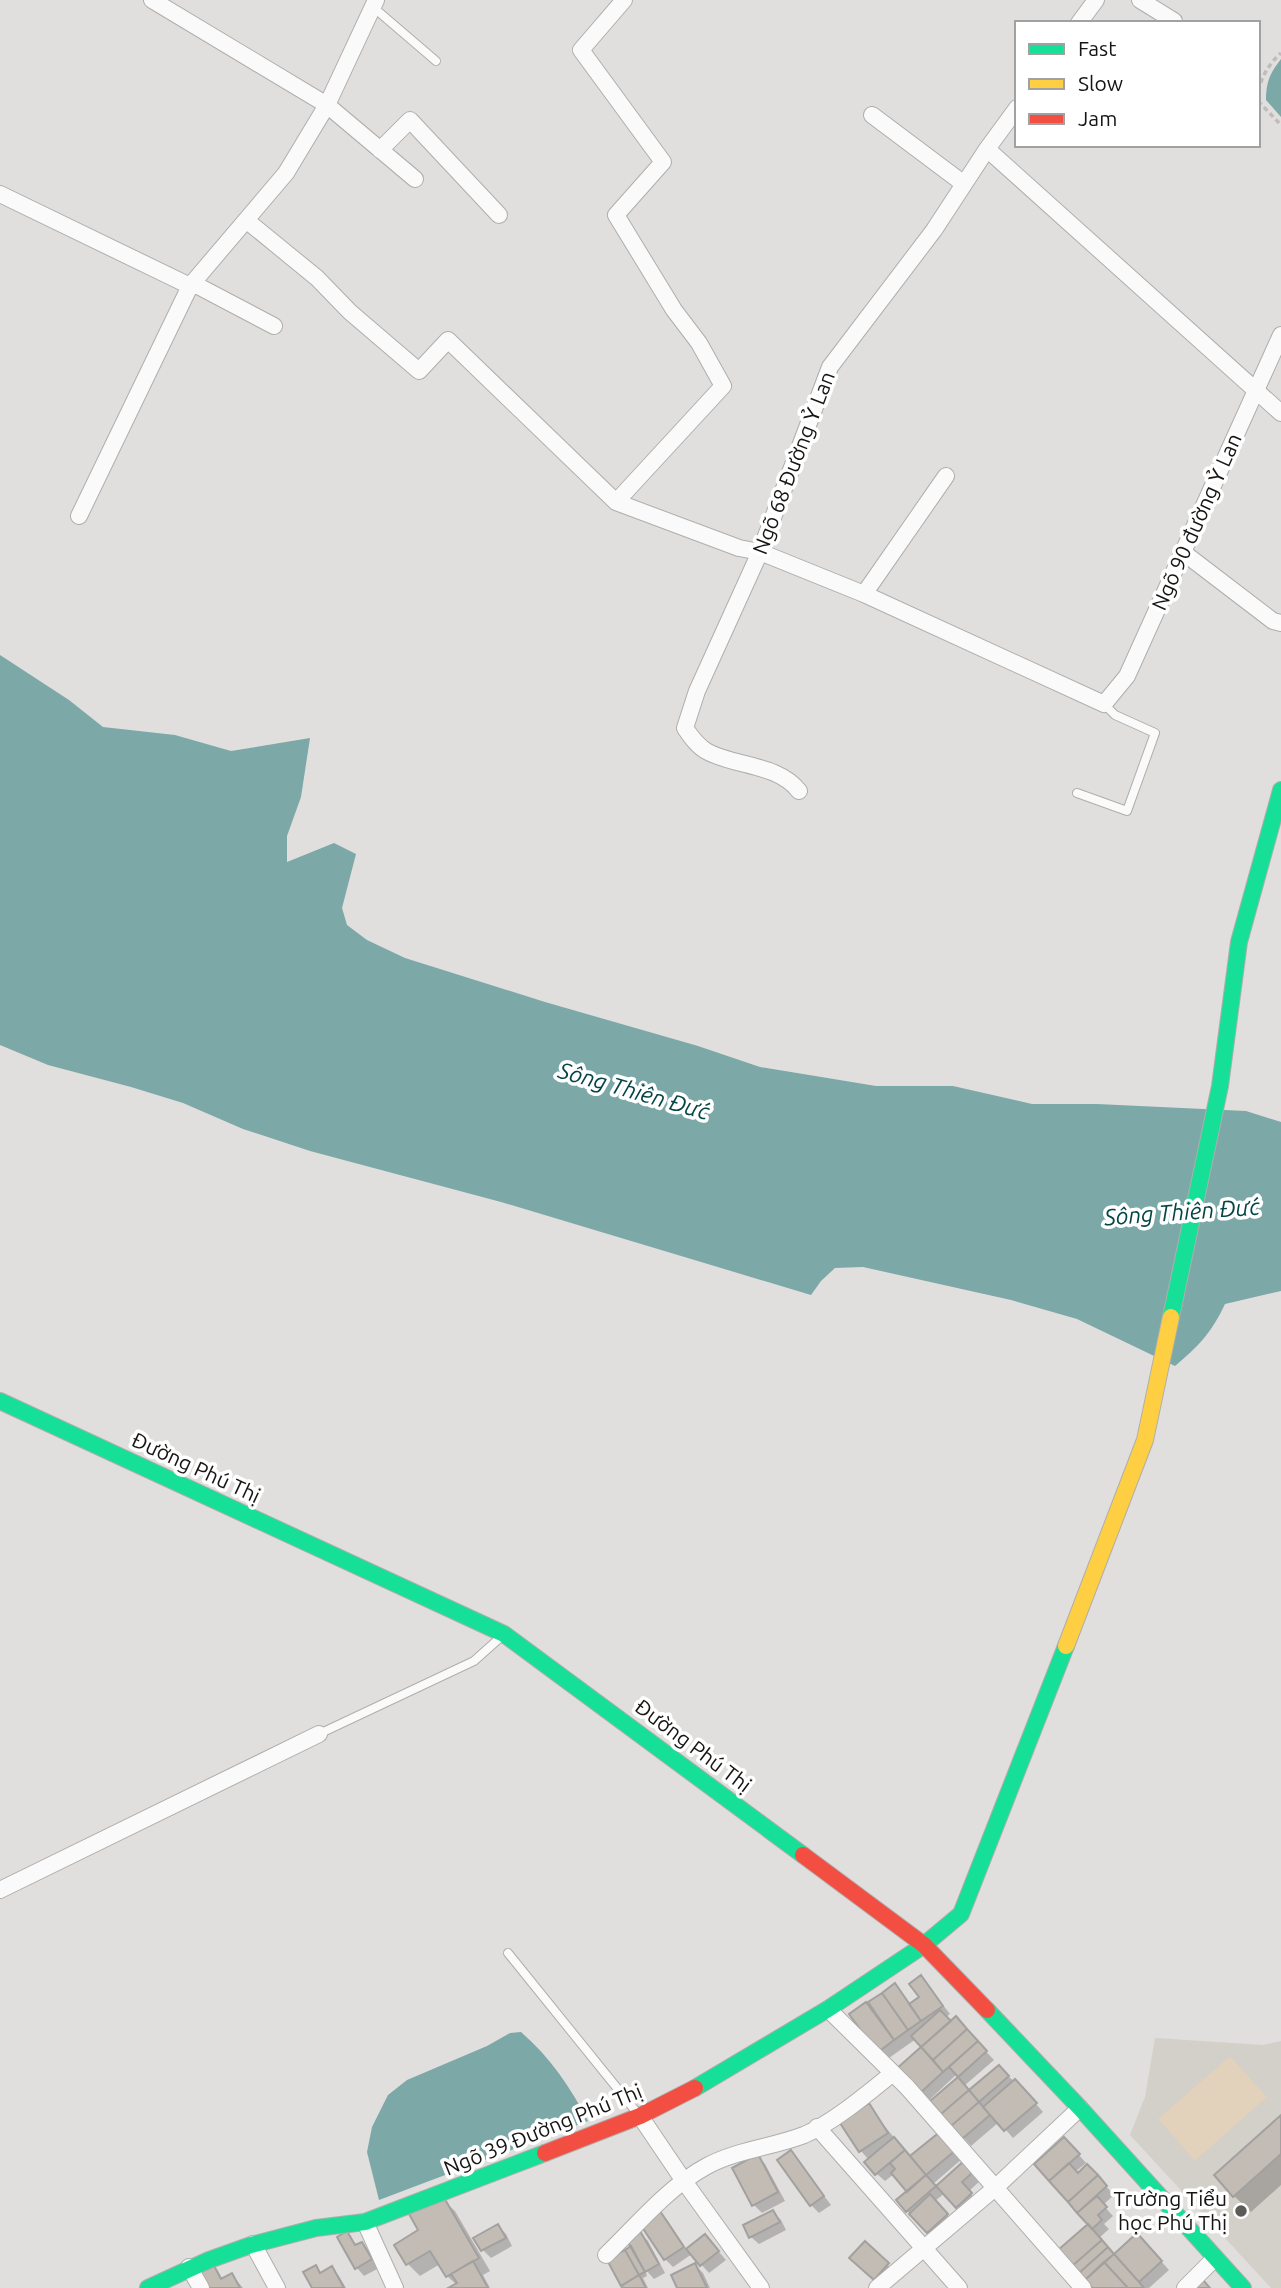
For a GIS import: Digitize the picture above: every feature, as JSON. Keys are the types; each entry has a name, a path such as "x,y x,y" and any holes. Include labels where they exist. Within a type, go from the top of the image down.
{"street":[{"path":"152,0 327,105 415,179"},
{"path":"616,502 723,386 616,215 663,162 582,50 624,0"},
{"path":"1080,21 1096,0"},
{"path":"1140,0 1174,21"},
{"path":"79,516 190,286 286,173 327,105 374,3"},
{"name":"Ngõ 68 Đường Ỷ Lan","path":"799,791 791,781 707,752 693,740 685,728 697,691 760,552 830,367 934,230 1015,111"},
{"path":"872,115 964,184"},
{"path":"380,150 410,120 499,215"},
{"path":"987,149 1281,413"},
{"path":"0,194 190,286 198,286 274,326"},
{"path":"246,220 317,278 350,312 419,371 448,340 616,502 739,548 760,552 864,594 1104,704"},
{"name":"Ngõ 90 đường Ỷ Lan","path":"1104,704 1127,676 1281,335"},
{"path":"864,594 946,476"},
{"path":"1184,553 1273,621 1281,623"},
{"name":"Ngõ 39 Đường Phú Thị","path":"148,2288 190,2267 253,2244 316,2228 365,2222 640,2116 683,2095 828,2010 925,1945 961,1914 1141,1452 1156,1394 1220,1086 1239,942 1281,790"},
{"name":"Đường Phú Thị","path":"0,1401 504,1634 925,1945 1080,2108 1243,2288"},
{"path":"0,1890 319,1734"},
{"path":"828,2010 893,2073 1083,2288"},
{"path":"606,2255 684,2181 708,2165 735,2154 806,2134 844,2110 893,2073"},
{"path":"877,2288 995,2188 1080,2108"},
{"path":"640,2116 761,2288"},
{"path":"817,2127 958,2288"},
{"path":"365,2222 395,2288"},
{"path":"253,2244 277,2288"},
{"path":"1185,2288 1215,2258"},
{"path":"190,2267 201,2288"}],"lane":[{"path":"374,3 436,61"},
{"path":"1077,793 1126,811 1152,744 1155,733 1115,716 1104,704"},
{"path":"319,1734 474,1661 504,1634"},
{"path":"508,1953 640,2116"}],"path":[{"path":"1260,84 1271,62 1281,53"},
{"path":"1260,103 1281,125"}],"shaded area":[{"name":"Trường Tiểu học Phú Thị","path":"1155,2038 1263,2045 1281,2041 1281,2288 1271,2288 1130,2135 1145,2097"},
{"path":"1230,2056 1267,2097 1195,2161 1158,2119"}],"water":[{"path":"1281,59 1281,117 1266,100 1269,78"},
{"name":"Sông Thiên Đức","path":"0,655 69,700 103,727 175,735 231,751 310,738 301,797 287,836 287,862 334,843 356,854 342,908 347,925 367,940 405,958 760,1067 876,1086 953,1086 1032,1104 1097,1104 1246,1111 1281,1122 1281,1291 1225,1304 1204,1338 1175,1366 1077,1319 1011,1300 863,1267 835,1268 811,1295 501,1202 310,1151 243,1129 183,1103 48,1065 0,1045"},
{"path":"521,2032 559,2073 588,2121 379,2200 367,2152 372,2127 388,2095 407,2080 487,2046 510,2033"}],"building":[{"path":"921,1975 943,2006 921,2021 909,2004 919,1997 909,1984"},
{"path":"895,1983 921,2021 908,2030 882,1993"},
{"path":"882,1993 908,2030 894,2040 868,2002"},
{"path":"866,2002 894,2040 877,2053 849,2014"},
{"path":"940,2010 951,2021 921,2047 911,2036"},
{"path":"956,2016 967,2029 933,2060 921,2047"},
{"path":"967,2029 978,2041 943,2072 933,2060"},
{"path":"978,2041 987,2051 958,2077 949,2067"},
{"path":"921,2047 943,2072 918,2095 895,2070"},
{"path":"999,2065 1009,2076 979,2102 969,2090"},
{"path":"958,2077 969,2090 941,2114 930,2101"},
{"path":"1015,2079 1037,2103 1004,2131 983,2107"},
{"path":"969,2090 979,2102 951,2126 941,2114"},
{"path":"979,2102 990,2115 962,2139 951,2126"},
{"path":"869,2103 888,2133 859,2152 840,2123"},
{"path":"1281,2115 1281,2154 1233,2197 1214,2175"},
{"path":"941,2131 957,2149 926,2175 910,2156"},
{"path":"894,2137 905,2150 875,2175 864,2162"},
{"path":"1064,2137 1080,2154 1049,2181 1034,2164"},
{"path":"791,2150 824,2196 810,2206 777,2160"},
{"path":"905,2150 926,2175 907,2192 891,2173 895,2169 890,2163"},
{"path":"758,2154 778,2192 752,2206 732,2168"},
{"path":"965,2160 974,2171 962,2182 972,2193 956,2208 936,2186"},
{"path":"1069,2163 1078,2173 1087,2164 1098,2175 1068,2202 1049,2181"},
{"path":"926,2175 936,2186 906,2212 896,2200"},
{"path":"1098,2175 1107,2186 1077,2213 1068,2202"},
{"path":"930,2194 948,2214 927,2233 909,2214"},
{"path":"443,2196 479,2258 446,2277 430,2251 406,2265 394,2245 418,2230 409,2214"},
{"path":"1097,2196 1107,2207 1098,2215 1102,2220 1092,2229 1077,2213"},
{"path":"773,2210 780,2222 749,2238 743,2225"},
{"path":"660,2211 684,2247 664,2260 640,2224"},
{"path":"498,2224 506,2238 481,2251 473,2238"},
{"path":"1088,2224 1102,2240 1072,2266 1058,2250"},
{"path":"347,2231 355,2245 362,2242 372,2259 355,2269 337,2237"},
{"path":"640,2231 659,2264 645,2272 626,2239"},
{"path":"1137,2233 1162,2261 1139,2282 1114,2254"},
{"path":"705,2234 719,2251 700,2266 686,2249"},
{"path":"1102,2240 1108,2247 1079,2273 1072,2266"},
{"path":"865,2241 889,2263 874,2280 849,2258"},
{"path":"631,2246 645,2272 639,2275 625,2250"},
{"path":"1108,2247 1114,2254 1085,2280 1079,2273"},
{"path":"625,2250 639,2275 621,2286 607,2260"},
{"path":"1114,2254 1144,2288 1128,2288 1104,2262"},
{"path":"211,2260 221,2279 232,2273 240,2288 207,2288 196,2268"},
{"path":"473,2261 488,2288 448,2288 457,2283 451,2274"},
{"path":"1104,2262 1128,2288 1092,2288 1085,2280"},
{"path":"695,2263 707,2288 677,2288 671,2275"},
{"path":"316,2265 320,2273 332,2266 344,2288 312,2288 303,2272"},
{"path":"639,2275 646,2288 621,2286"},
{"path":"1203,2280 1210,2288 1194,2288"}],"traffic: fast":[{"path":"1171,1317 1220,1086 1239,942 1281,790"},
{"path":"0,1401 504,1634 803,1855"},
{"path":"695,2088 828,2009 924,1945 961,1914 1066,1646"},
{"path":"987,2010 1243,2288"},
{"path":"148,2288 209,2260 251,2245 316,2228 365,2222 545,2153"}],"traffic: slow":[{"path":"1066,1646 1145,1440 1171,1317"}],"traffic: jam":[{"path":"803,1855 924,1945 987,2010"},
{"path":"545,2153 640,2116 695,2088"}],"place":[{"name":"Trường Tiểu học Phú Thị","path":"1241,2211"}]}
